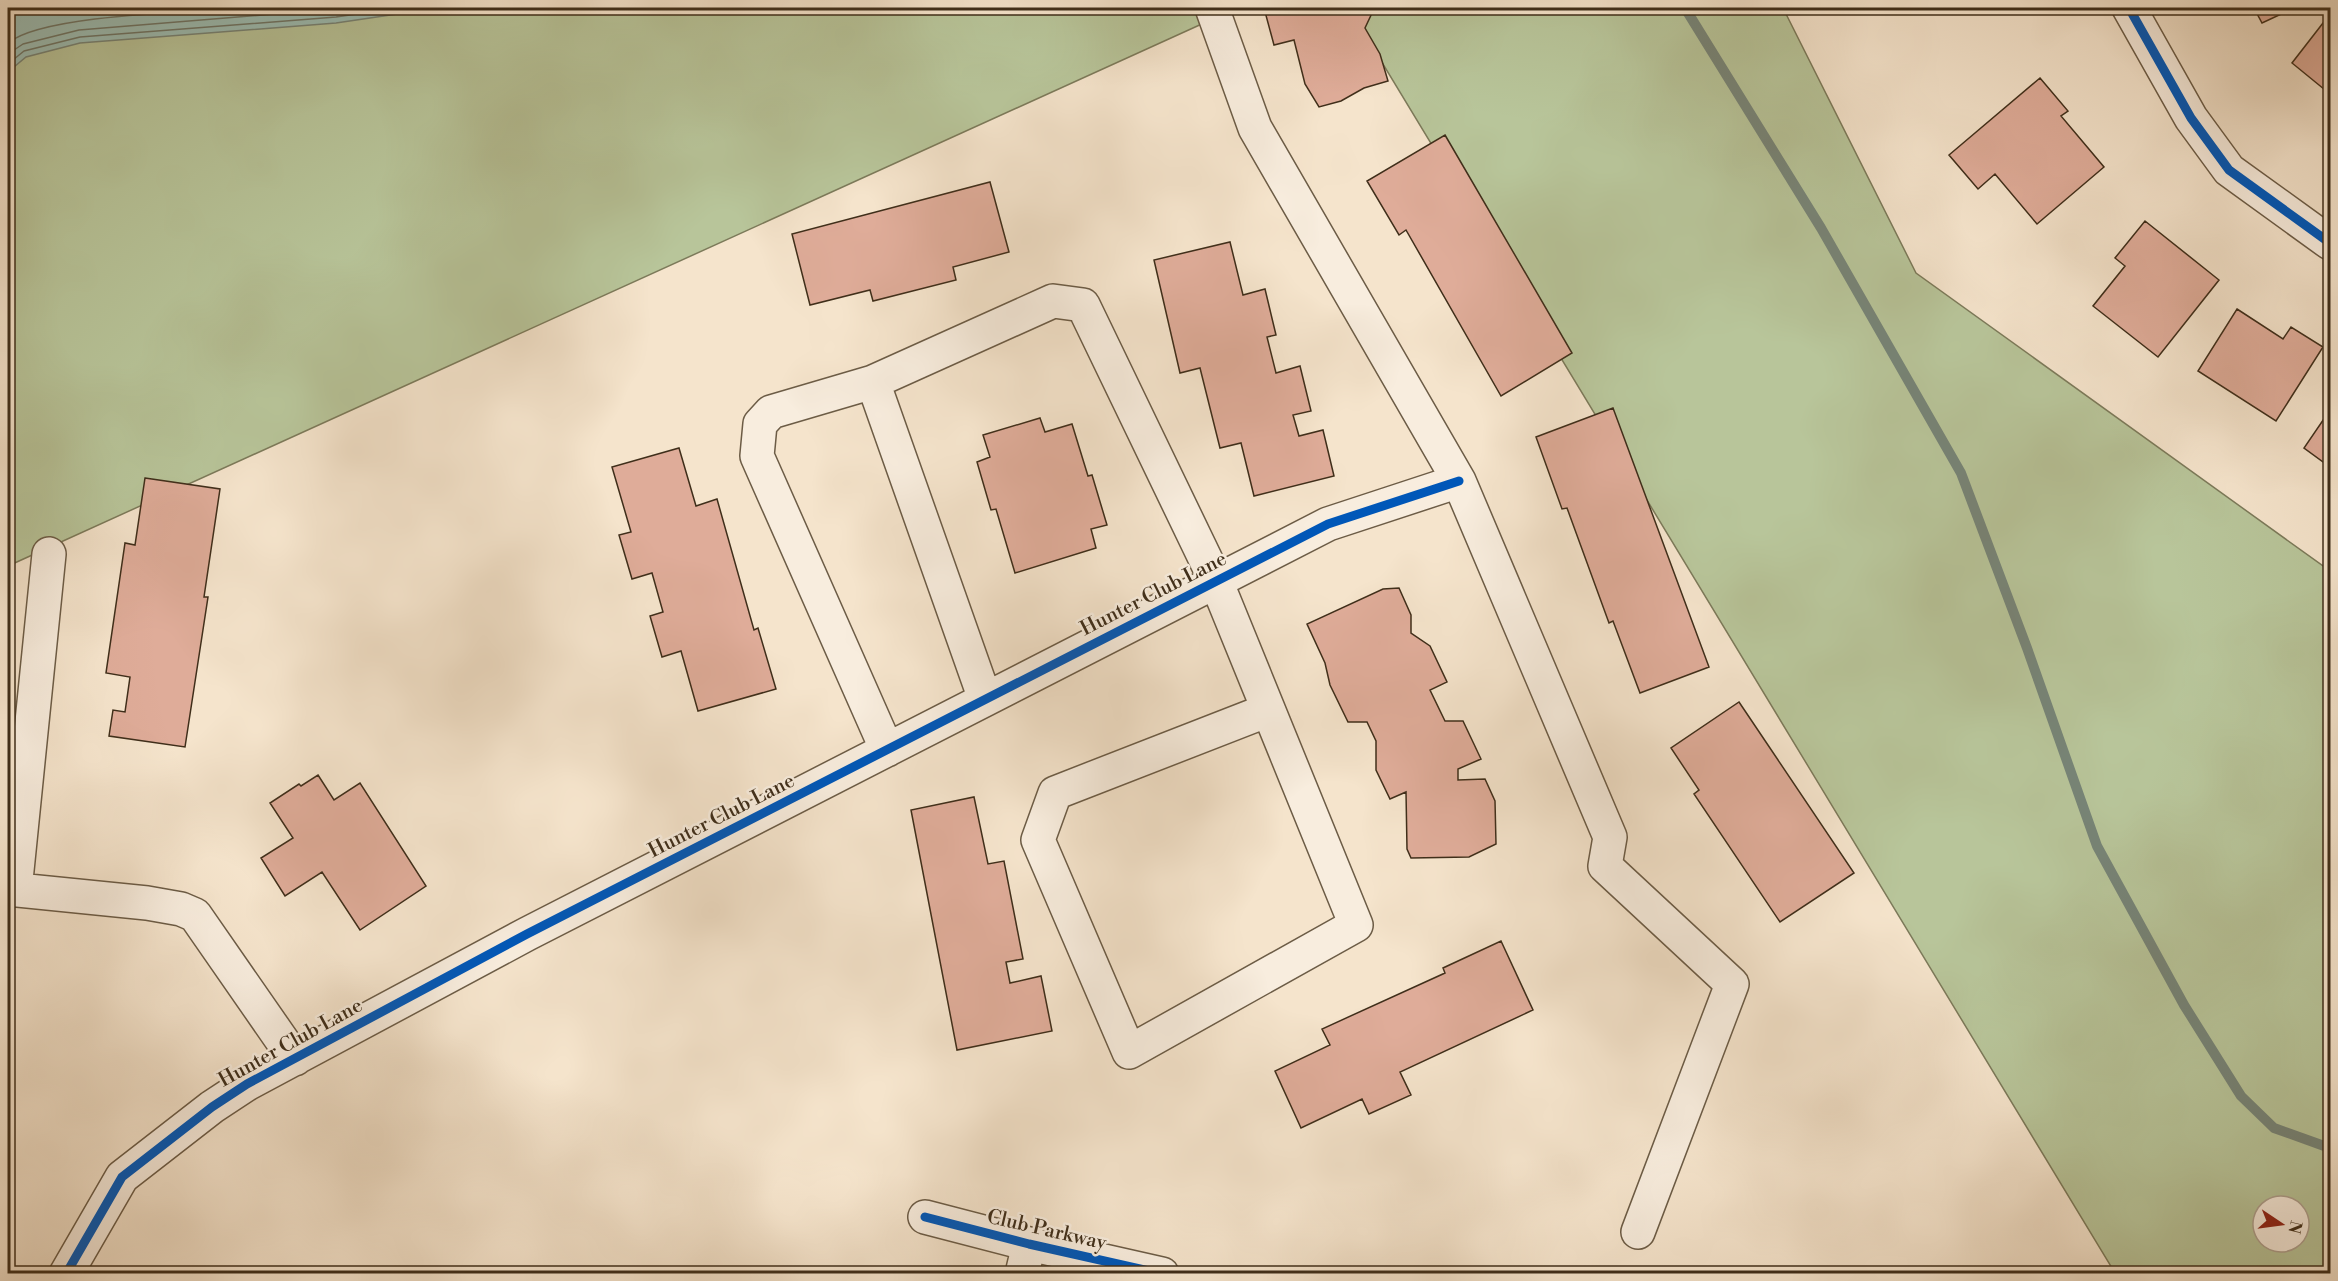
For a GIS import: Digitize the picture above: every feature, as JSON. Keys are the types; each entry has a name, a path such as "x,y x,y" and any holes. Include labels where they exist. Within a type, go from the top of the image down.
{"street":[{"path":"1212,8 1256,128 1459,481 1610,837 1605,867 1732,984 1638,1232"},
{"path":"2129,8 2191,118 2229,170 2331,243"},
{"path":"887,750 757,456 760,424 771,412 873,382 1053,302 1083,305 1216,581 1356,925 1129,1052 1038,840 1055,793 1268,710"},
{"path":"873,382 985,699"},
{"name":"Hunter Club Lane","path":"66,1274 123,1177 212,1107 247,1084 527,934 1328,524 1459,481"},
{"path":"49,554 11,890 147,903 181,909 195,915 295,1059"},
{"name":"Club Parkway","path":"925,1217 1025,1259 1162,1274"}],"green space":[{"path":"8,8 1237,8 8,566"},
{"path":"1349,8 1783,8 1916,273 2330,571 2330,1273 2115,1273"}],"water":[{"path":"8,8 438,8 336,23 80,43 26,57 8,72"}],"building":[{"path":"1264,8 1372,8 1373,11 1365,28 1380,54 1388,81 1364,88 1341,101 1319,107 1305,84 1294,40 1274,45"},
{"path":"2254,8 2294,8 2262,23"},
{"path":"2330,14 2330,94 2292,63"},
{"path":"2040,78 2068,111 2061,116 2104,167 2037,224 1995,174 1978,189 1949,155"},
{"path":"1445,135 1572,353 1501,396 1406,230 1399,235 1367,181"},
{"path":"990,182 1009,252 953,267 956,280 873,301 870,290 810,305 792,234"},
{"path":"2145,221 2219,280 2158,357 2093,306 2125,266 2115,258"},
{"path":"1230,242 1243,295 1265,289 1276,335 1267,337 1276,373 1300,366 1311,411 1293,415 1299,436 1323,430 1334,476 1254,496 1241,443 1220,448 1200,368 1180,373 1154,260"},
{"path":"2237,309 2283,339 2291,327 2323,347 2276,421 2198,371"},
{"path":"1613,408 1709,667 1640,693 1613,621 1609,623 1567,508 1562,509 1536,437"},
{"path":"2330,410 2330,467 2304,448"},
{"path":"1040,418 1045,432 1072,424 1088,476 1092,475 1107,525 1091,529 1096,548 1015,573 996,509 991,510 977,462 990,457 983,435"},
{"path":"679,448 696,506 717,499 754,630 758,628 776,689 698,711 681,651 662,657 650,616 663,612 652,573 632,579 619,535 631,532 612,467"},
{"path":"145,478 220,489 204,597 208,597 185,747 109,736 113,710 125,712 130,677 106,673 125,543 135,545"},
{"path":"1399,588 1411,615 1411,633 1430,646 1447,682 1430,690 1445,721 1463,721 1481,759 1458,769 1458,780 1485,779 1495,801 1496,844 1469,857 1411,858 1407,849 1406,792 1390,799 1376,770 1376,741 1367,722 1348,722 1330,685 1325,663 1307,624 1383,589"},
{"path":"1739,702 1854,873 1780,922 1694,794 1699,790 1671,748"},
{"path":"318,775 334,800 360,783 426,886 360,930 322,872 285,896 261,858 293,838 270,803"},
{"path":"974,797 988,864 1004,861 1023,959 1006,962 1010,983 1041,976 1052,1031 957,1050 911,810"},
{"path":"1501,941 1533,1010 1400,1072 1411,1095 1369,1114 1362,1099 1301,1128 1275,1071 1330,1045 1322,1029 1445,973 1443,968"}],"waterway":[{"path":"1685,8 1821,228 1961,473 2027,648 2097,846 2184,1005 2241,1096 2274,1128 2327,1147 2330,1151"}],"cycle path":[{"path":"2129,8 2191,118 2229,170 2330,243"},
{"path":"66,1274 122,1177 212,1107 247,1084 527,934 1328,524 1459,481"},
{"path":"925,1217 1029,1244 1162,1274"}]}
